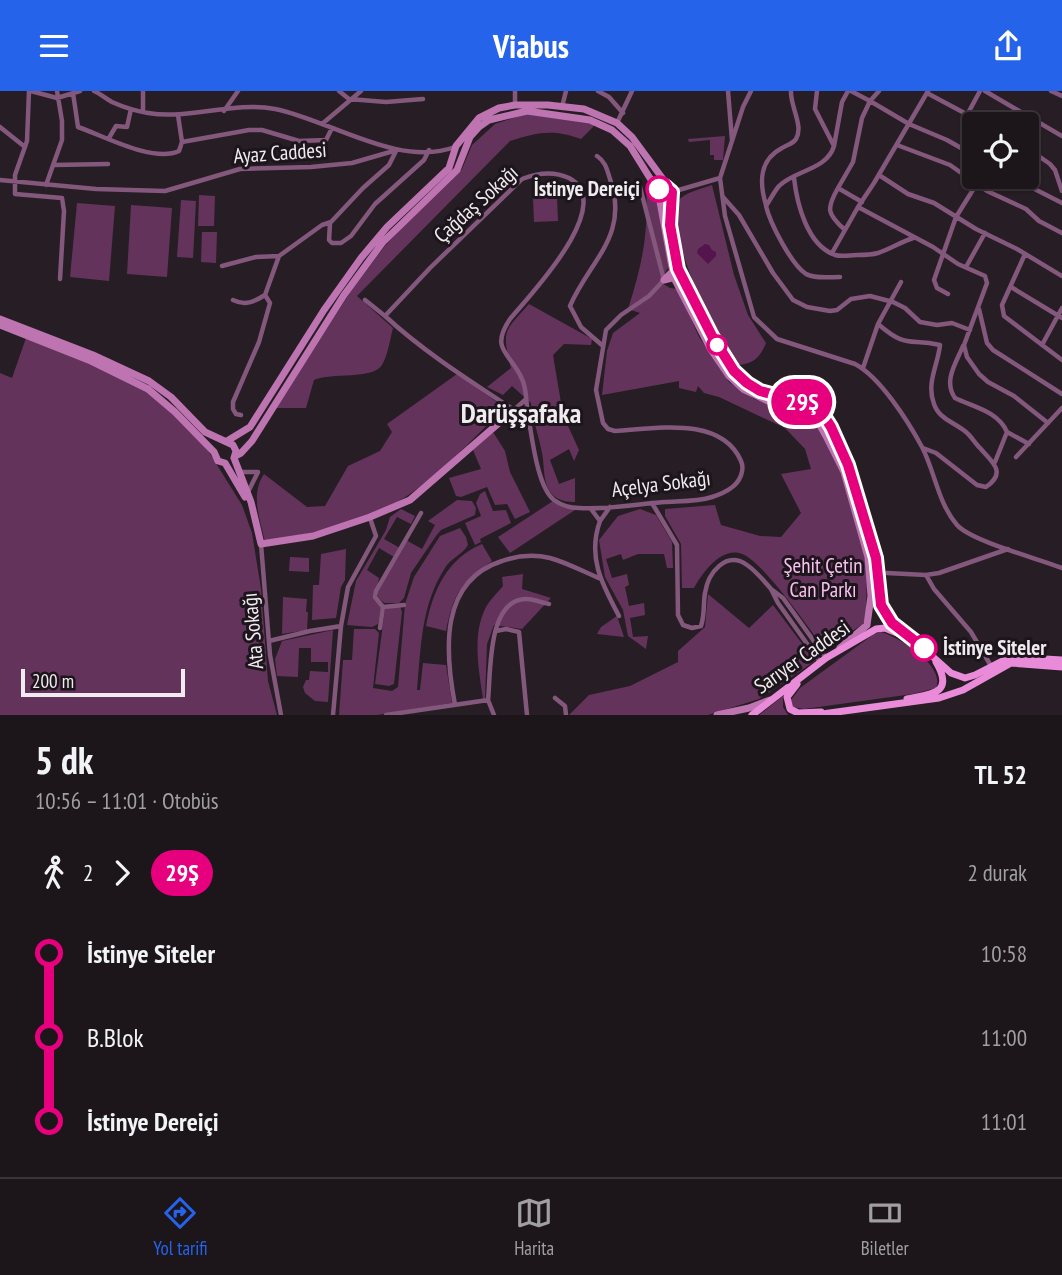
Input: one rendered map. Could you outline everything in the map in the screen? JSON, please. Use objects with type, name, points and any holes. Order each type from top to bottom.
[{"type":"main road","points":[[214,452],[216,446],[250,427],[324,310],[361,258],[387,227],[449,168],[454,153],[479,118],[499,108],[515,105],[584,109],[617,123],[644,151],[670,192],[670,225],[676,273],[734,371],[760,391],[808,404],[824,416],[831,427],[848,465],[876,558],[877,584],[884,613],[914,640]]},
{"type":"main road","points":[[225,463],[242,453],[252,441],[344,295],[383,242],[457,170],[470,137],[489,120],[527,111],[590,120],[620,137],[641,161],[665,202],[670,192]]},
{"type":"main road","points":[[670,192],[663,186],[658,193],[679,288],[710,348],[729,376],[743,389],[768,401],[795,407],[817,420],[841,465],[868,557],[871,596],[867,625],[834,652]]},
{"type":"main road","points":[[664,280],[676,273]]},
{"type":"main road","points":[[664,280],[679,288]]},
{"type":"main road","points":[[0,320],[160,388],[205,432],[235,448],[235,457],[261,544],[313,536],[410,500],[514,410]]},
{"type":"main road","points":[[0,325],[74,351],[148,389],[214,452],[216,459],[225,463],[251,507]]},
{"type":"main road","name":"Sarıyer Caddesi","points":[[752,715],[834,652],[876,629],[885,628],[914,640],[951,673],[965,678],[1010,657],[1062,660]]},
{"type":"main road","points":[[887,706],[935,694],[941,689],[943,675],[929,652]]},
{"type":"main road","points":[[815,715],[951,695],[1011,663],[1062,667]]},
{"type":"main road","points":[[803,675],[789,694],[787,701],[790,709],[798,713],[828,713]]},
{"type":"main road","points":[[717,715],[771,700]]},
{"type":"street","points":[[60,279],[64,202],[62,198],[15,194],[14,182],[25,147],[30,91],[57,98],[80,91]]},
{"type":"street","points":[[46,185],[62,140],[57,91]]},
{"type":"street","points":[[94,91],[109,101],[143,112],[178,115],[259,107],[276,109],[397,150],[432,150],[464,155]]},
{"type":"street","points":[[143,91],[143,112]]},
{"type":"street","points":[[224,111],[238,91]]},
{"type":"street","points":[[339,91],[349,99],[386,102],[423,99]]},
{"type":"street","points":[[322,124],[361,91]]},
{"type":"street","points":[[515,91],[515,105]]},
{"type":"street","points":[[562,107],[566,91]]},
{"type":"street","points":[[598,91],[609,97],[623,114]]},
{"type":"street","points":[[617,123],[632,91]]},
{"type":"street","points":[[729,91],[732,141]]},
{"type":"street","points":[[751,91],[743,107],[720,178],[725,216],[754,317],[777,339],[863,368],[883,387],[922,447],[940,495],[957,525],[972,536],[1062,568]]},
{"type":"street","points":[[790,91],[797,132],[792,142],[769,157],[762,170],[761,190],[770,222],[803,271],[818,277],[840,277]]},
{"type":"street","points":[[817,91],[815,110],[834,146]]},
{"type":"street","points":[[766,206],[779,186],[829,158],[834,146],[842,102],[850,91],[909,124],[962,149]]},
{"type":"street","points":[[845,230],[832,217],[830,203],[853,162],[864,111],[879,91]]},
{"type":"street","points":[[969,112],[983,91],[1062,136]]},
{"type":"street","points":[[1051,91],[1062,96]]},
{"type":"street","points":[[832,253],[928,92],[962,112]]},
{"type":"street","points":[[73,93],[78,127],[131,148],[165,156],[179,151],[182,142],[178,115]]},
{"type":"street","points":[[109,138],[116,126],[127,127],[131,109]]},
{"type":"street","points":[[0,127],[25,147]]},
{"type":"street","points":[[182,142],[249,130],[262,130],[299,141],[326,140],[332,128]]},
{"type":"street","points":[[897,145],[938,159],[962,174]]},
{"type":"street","points":[[222,266],[256,257],[279,256],[322,225],[331,222],[389,165],[397,150]]},
{"type":"street","name":"Ayaz Caddesi","points":[[0,180],[165,191],[228,171],[352,163],[397,150]]},
{"type":"street","points":[[432,150],[454,153]]},
{"type":"street","points":[[331,222],[329,240],[332,243],[341,243],[358,229],[375,204],[432,150]]},
{"type":"street","points":[[597,156],[604,161],[614,190],[613,228],[601,256],[570,306],[581,327],[603,346]]},
{"type":"street","points":[[1039,156],[1055,170],[1062,191]]},
{"type":"street","points":[[54,165],[108,164]]},
{"type":"street","name":"Çağdaş Sokağı","points":[[385,316],[430,268],[522,179],[543,173],[561,174],[573,180],[579,187],[582,205],[573,238],[562,256],[503,329],[500,344],[503,353],[522,377],[525,400]]},
{"type":"street","points":[[879,175],[908,194],[934,202],[1062,276]]},
{"type":"street","points":[[794,177],[798,204],[804,220],[816,241],[832,253],[839,256],[879,253],[914,238]]},
{"type":"street","points":[[670,192],[720,178]]},
{"type":"street","points":[[640,187],[664,280]]},
{"type":"street","points":[[838,188],[914,238],[985,276],[987,283],[979,309],[949,380],[952,394],[959,400],[993,415],[1003,423],[1007,432],[1029,444]]},
{"type":"street","points":[[947,294],[937,288],[934,280],[956,217],[973,189]]},
{"type":"street","points":[[986,189],[1005,201],[1026,209],[1046,226],[1062,233]]},
{"type":"street","points":[[1035,189],[1062,203]]},
{"type":"street","points":[[722,196],[739,215],[773,273],[793,300],[807,307],[830,311],[837,310],[851,299],[870,296],[905,308],[920,322],[937,325],[952,323],[970,330]]},
{"type":"street","points":[[966,267],[985,233]]},
{"type":"street","points":[[1025,254],[1002,305],[1002,313],[1062,360]]},
{"type":"street","points":[[233,300],[247,303],[265,295],[279,256]]},
{"type":"street","name":"Açelya Sokağı","points":[[525,400],[534,448],[545,486],[553,499],[565,506],[590,508],[711,498],[731,488],[740,480],[743,465],[730,444],[702,430],[685,428],[615,431],[608,429],[600,417],[596,390],[607,330],[621,315],[649,296],[664,280]]},
{"type":"street","points":[[863,368],[878,324],[901,282]]},
{"type":"street","points":[[1011,287],[1060,316]]},
{"type":"street","points":[[241,415],[236,414],[233,402],[259,342],[270,303],[265,295]]},
{"type":"street","points":[[365,300],[455,370],[514,410],[525,400]]},
{"type":"street","points":[[1042,345],[1062,308]]},
{"type":"street","points":[[979,309],[987,343],[993,350],[1062,394]]},
{"type":"street","points":[[878,324],[909,344],[940,345],[930,387],[934,407],[947,421],[968,434],[994,464],[996,476],[986,487],[977,485],[936,453],[922,447]]},
{"type":"street","points":[[964,345],[967,357],[979,374],[1048,422]]},
{"type":"street","points":[[1016,457],[1062,408]]},
{"type":"street","points":[[994,464],[1007,432]]},
{"type":"street","points":[[240,471],[258,472],[247,493]]},
{"type":"street","points":[[652,503],[677,545],[678,615],[683,625],[692,628],[701,626],[705,615],[705,591],[710,576],[722,563],[733,560],[746,563],[783,598],[823,660]]},
{"type":"street","points":[[611,506],[600,521],[594,537],[594,548],[601,579],[619,616]]},
{"type":"street","points":[[590,508],[600,521]]},
{"type":"street","points":[[380,628],[383,607],[376,597],[380,583],[421,513]]},
{"type":"street","points":[[333,715],[341,627],[351,579],[376,537],[370,517]]},
{"type":"street","name":"Ata Sokağı","points":[[261,544],[274,687],[281,715]]},
{"type":"street","points":[[877,568],[887,573],[926,575],[939,573],[1009,548]]},
{"type":"street","points":[[455,705],[450,674],[449,633],[455,604],[470,580],[493,564],[521,555],[551,558],[601,579]]},
{"type":"street","points":[[877,584],[887,573]]},
{"type":"street","points":[[926,575],[934,589],[971,632],[991,666]]},
{"type":"street","points":[[494,715],[488,700],[495,631],[503,611],[513,602],[527,599],[549,604]]},
{"type":"street","points":[[383,607],[404,605]]},
{"type":"street","points":[[269,641],[341,627]]},
{"type":"street","points":[[495,631],[506,629],[519,632],[527,715]]},
{"type":"street","points":[[555,698],[565,706],[566,715]]},
{"type":"street","points":[[386,715],[488,700]]},
{"type":"green space","points":[[528,113],[596,124],[581,139],[546,133],[510,141],[357,296],[393,328],[382,365],[370,373],[314,380],[306,408],[276,408],[351,291],[385,246],[419,209],[462,169],[472,145],[495,124]]},
{"type":"green space","points":[[725,136],[723,160],[714,160],[714,155],[710,155],[710,140],[689,142],[688,139]]},
{"type":"green space","points":[[712,185],[734,275],[748,315],[766,343],[756,359],[739,365],[710,318],[694,285],[674,216],[674,208],[681,198]]},
{"type":"green space","name":"Şehit Çetin Can Parkı","points":[[646,186],[653,187],[670,264],[660,282],[678,289],[699,337],[729,382],[754,399],[808,417],[823,433],[839,464],[867,563],[866,617],[864,623],[825,650],[771,580],[748,557],[739,553],[718,559],[706,570],[694,588],[682,588],[681,544],[665,516],[665,509],[715,505],[721,525],[760,536],[781,537],[801,513],[781,474],[811,469],[805,449],[785,428],[719,397],[704,393],[698,386],[696,392],[679,388],[679,381],[602,395],[607,351],[613,333],[640,313],[628,309],[643,249]]},
{"type":"green space","points":[[199,195],[215,196],[214,226],[198,226]]},
{"type":"green space","points":[[557,197],[558,221],[534,222],[533,198]]},
{"type":"green space","points":[[181,200],[196,201],[193,258],[177,257]]},
{"type":"green space","points":[[77,203],[115,206],[109,281],[70,277]]},
{"type":"green space","points":[[131,205],[172,208],[167,277],[127,274]]},
{"type":"green space","points":[[202,232],[217,232],[216,263],[201,262]]},
{"type":"green space","points":[[529,304],[592,339],[591,345],[564,344],[553,355],[563,415],[579,450],[574,461],[569,449],[550,460],[559,484],[575,478],[575,502],[556,498],[547,487],[531,403],[512,386],[503,395],[487,387],[511,368],[506,346],[507,333]]},
{"type":"green space","points":[[26,338],[72,354],[148,389],[207,449],[242,505],[252,533],[261,589],[268,681],[277,715],[0,715],[0,373],[12,378]]},
{"type":"green space","points":[[457,374],[501,405],[499,413],[443,467],[407,496],[375,513],[319,531],[265,542],[257,499],[264,474],[307,507],[325,506],[348,466],[380,451],[392,432],[387,424]]},
{"type":"green space","points":[[493,432],[505,451],[510,472],[530,512],[515,519],[507,504],[495,505],[487,487],[461,497],[456,496],[449,478],[481,469],[473,450]]},
{"type":"green space","points":[[485,491],[493,511],[506,510],[511,523],[480,539],[481,542],[475,545],[465,523],[481,516],[476,503],[480,494]]},
{"type":"green space","points":[[457,500],[472,501],[476,508],[475,515],[441,530],[411,573],[404,598],[399,603],[384,603],[378,597],[378,591],[406,540],[422,549],[435,525],[428,521]]},
{"type":"green space","points":[[553,501],[575,510],[510,553],[498,537]]},
{"type":"green space","points":[[401,509],[415,516],[411,524],[397,517],[384,539],[400,548],[394,557],[379,548],[367,570],[379,578],[375,597],[381,608],[378,624],[372,627],[347,625],[356,581],[386,530],[390,517]]},
{"type":"green space","points":[[640,509],[656,515],[672,542],[673,568],[667,568],[664,554],[638,554],[623,560],[621,554],[606,559],[612,578],[627,574],[629,585],[625,587],[629,606],[644,603],[645,615],[630,618],[633,637],[648,636],[646,649],[628,636],[623,610],[605,577],[599,540],[618,516]]},
{"type":"green space","points":[[460,528],[468,545],[447,565],[431,597],[421,642],[417,690],[420,690],[423,663],[446,665],[452,703],[377,715],[339,715],[343,660],[352,660],[354,629],[375,629],[379,633],[373,688],[392,691],[398,687],[405,604],[414,577],[440,536]]},
{"type":"green space","points":[[482,544],[492,561],[472,576],[460,590],[446,631],[426,626],[433,600],[444,577],[459,558]]},
{"type":"green space","points":[[346,549],[345,580],[341,587],[336,618],[312,620],[313,585],[319,585],[321,554]]},
{"type":"green space","points":[[290,557],[309,558],[309,572],[289,571]]},
{"type":"green space","points":[[523,574],[522,589],[551,598],[522,629],[494,625],[487,644],[483,699],[478,654],[481,619],[487,606],[503,586],[502,577]]},
{"type":"green space","points":[[708,594],[749,628],[773,605],[815,661],[759,699],[708,715],[569,715],[589,695],[630,686],[678,662],[678,651],[705,627]]},
{"type":"green space","points":[[283,597],[307,599],[307,630],[282,634]]},
{"type":"green space","points":[[400,606],[402,612],[394,684],[375,684],[385,609]]},
{"type":"green space","points":[[617,616],[624,637],[597,634],[601,627]]},
{"type":"green space","points":[[333,630],[328,702],[315,701],[305,693],[303,687],[306,680],[309,680],[310,671],[328,672],[328,662],[311,662],[311,648],[299,648],[298,677],[277,676],[275,659],[282,641]]},
{"type":"green space","points":[[881,632],[909,646],[928,662],[937,679],[936,688],[913,694],[804,709],[793,707],[791,700],[800,688],[874,634]]},
{"type":"green space","points":[[783,696],[783,707],[788,715],[759,715]]},
{"type":"shaded area","points":[[705,244],[716,252],[716,256],[708,264],[697,253]]},
{"type":"bus line","name":"29Ş","points":[[659,189],[665,186],[670,188],[673,194],[670,211],[671,238],[680,275],[734,371],[760,391],[808,404],[824,416],[831,427],[848,465],[876,558],[877,584],[884,613],[892,623],[924,648]]},
{"type":"place","name":"İstinye Dereiçi","points":[[659,189]]},
{"type":"place","name":"İstinye Siteler","points":[[924,648]]},
{"type":"district","name":"Darüşşafaka","points":[[521,413]]}]
